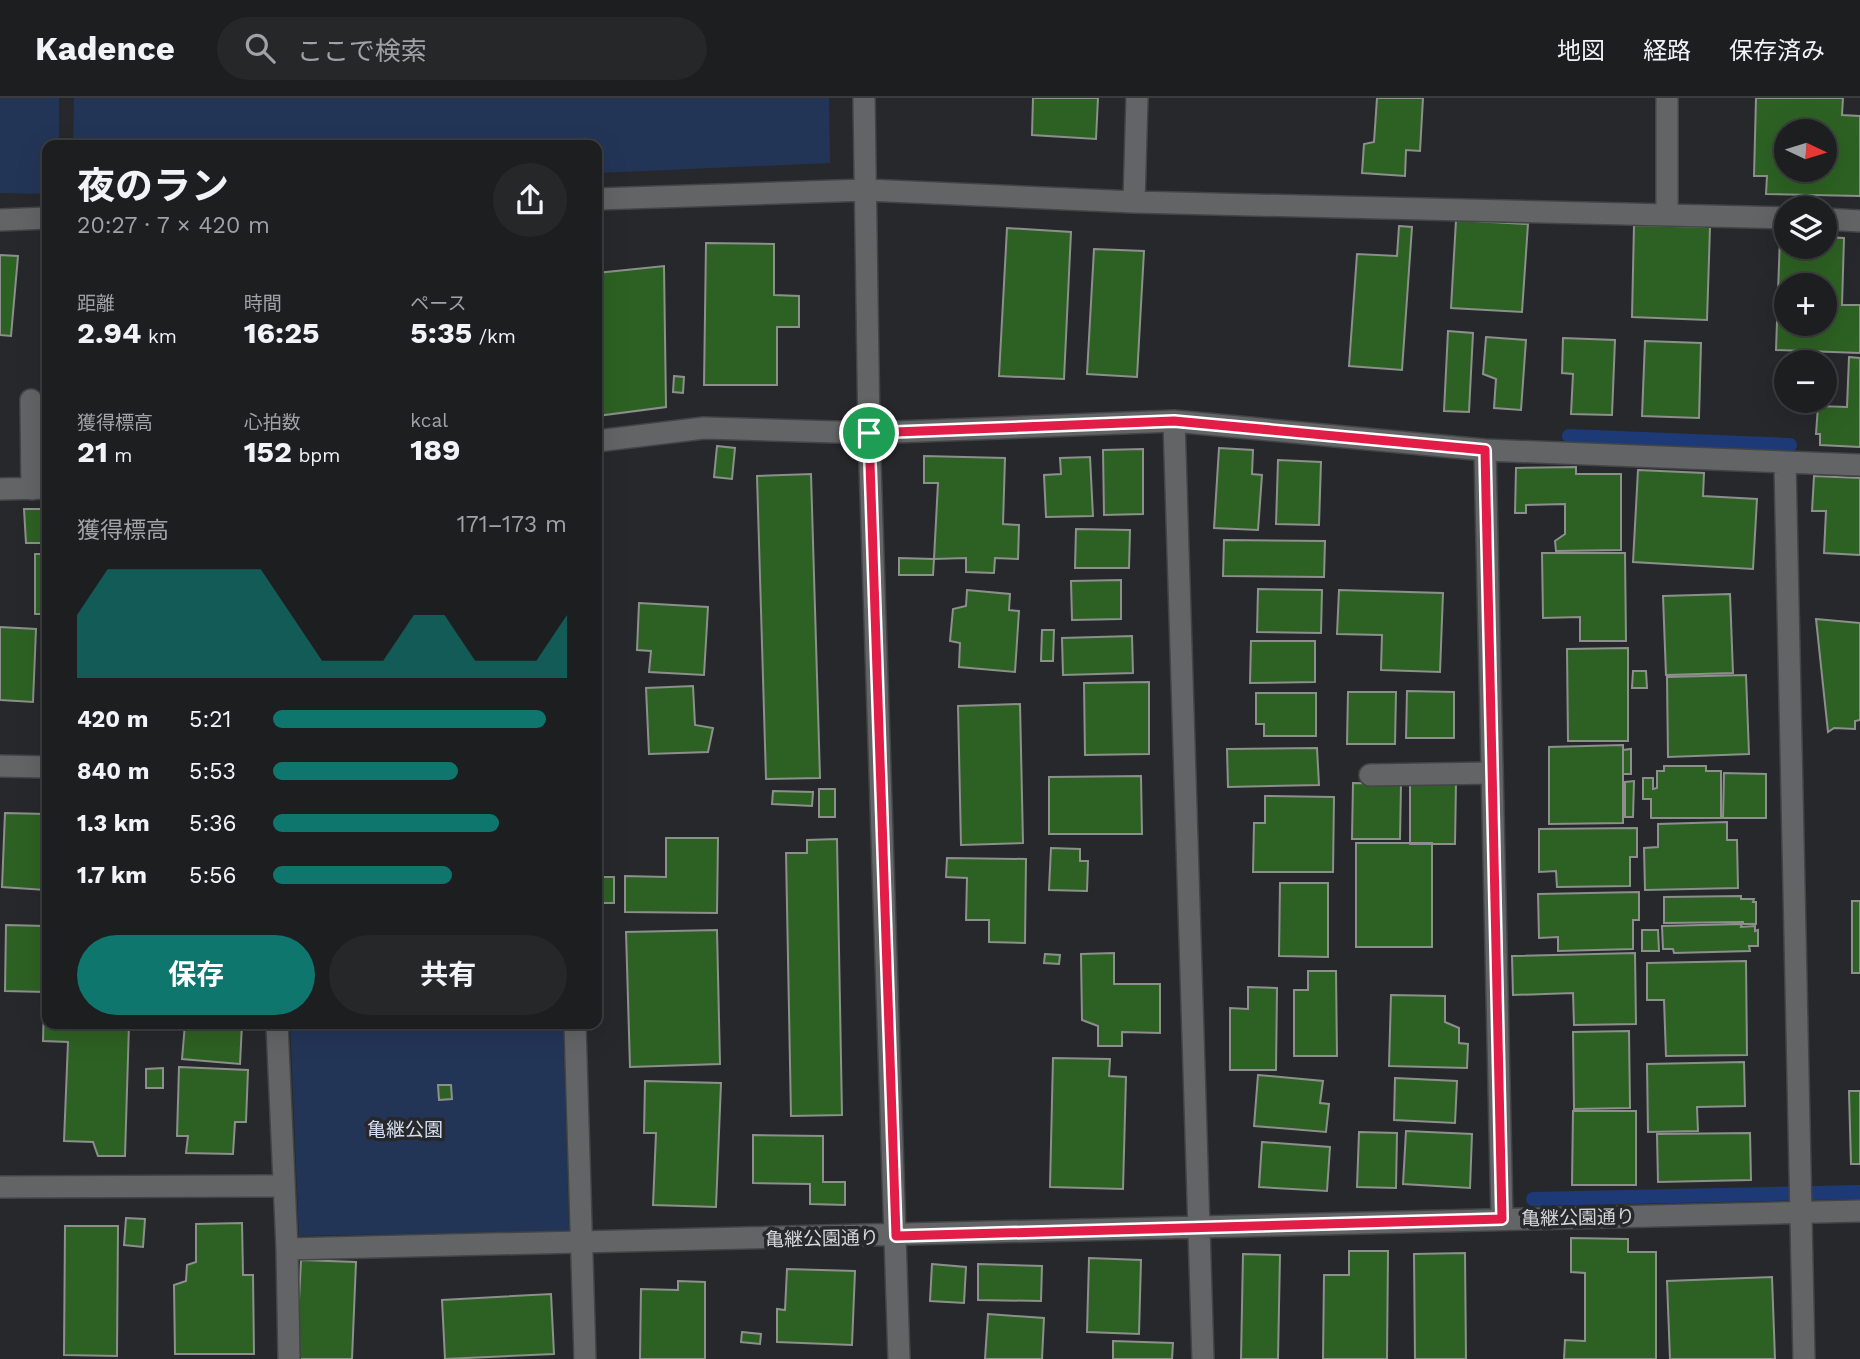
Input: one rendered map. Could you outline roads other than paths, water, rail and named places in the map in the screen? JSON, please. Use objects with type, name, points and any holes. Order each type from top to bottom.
[{"type":"street","points":[[864,98],[869,433],[899,1359]]},
{"type":"street","points":[[1134,202],[1137,98]]},
{"type":"street","points":[[1667,98],[1667,213]]},
{"type":"street","points":[[602,199],[866,190],[1134,202],[1774,217]]},
{"type":"street","points":[[0,220],[42,218]]},
{"type":"street","points":[[1837,220],[1860,221]]},
{"type":"street","points":[[0,489],[40,488],[31,400]]},
{"type":"street","points":[[1174,421],[1203,1359]]},
{"type":"street","points":[[602,440],[704,428],[869,433],[1174,421],[1485,450],[1860,465]]},
{"type":"street","points":[[1485,450],[1502,1219]]},
{"type":"street","points":[[1785,463],[1804,1359]]},
{"type":"street","points":[[0,766],[42,767]]},
{"type":"street","points":[[1370,775],[1492,773]]},
{"type":"street","points":[[277,1029],[285,1186],[289,1359]]},
{"type":"street","points":[[575,1029],[585,1359]]},
{"type":"street","points":[[0,1186],[285,1186]]},
{"type":"street","name":"亀継公園通り","points":[[287,1249],[1860,1211]]},
{"type":"waterway","points":[[1569,436],[1790,445]]},
{"type":"waterway","points":[[1533,1199],[1860,1192]]},
{"type":"park label","name":"亀継公園","points":[[405,1129]]}]
